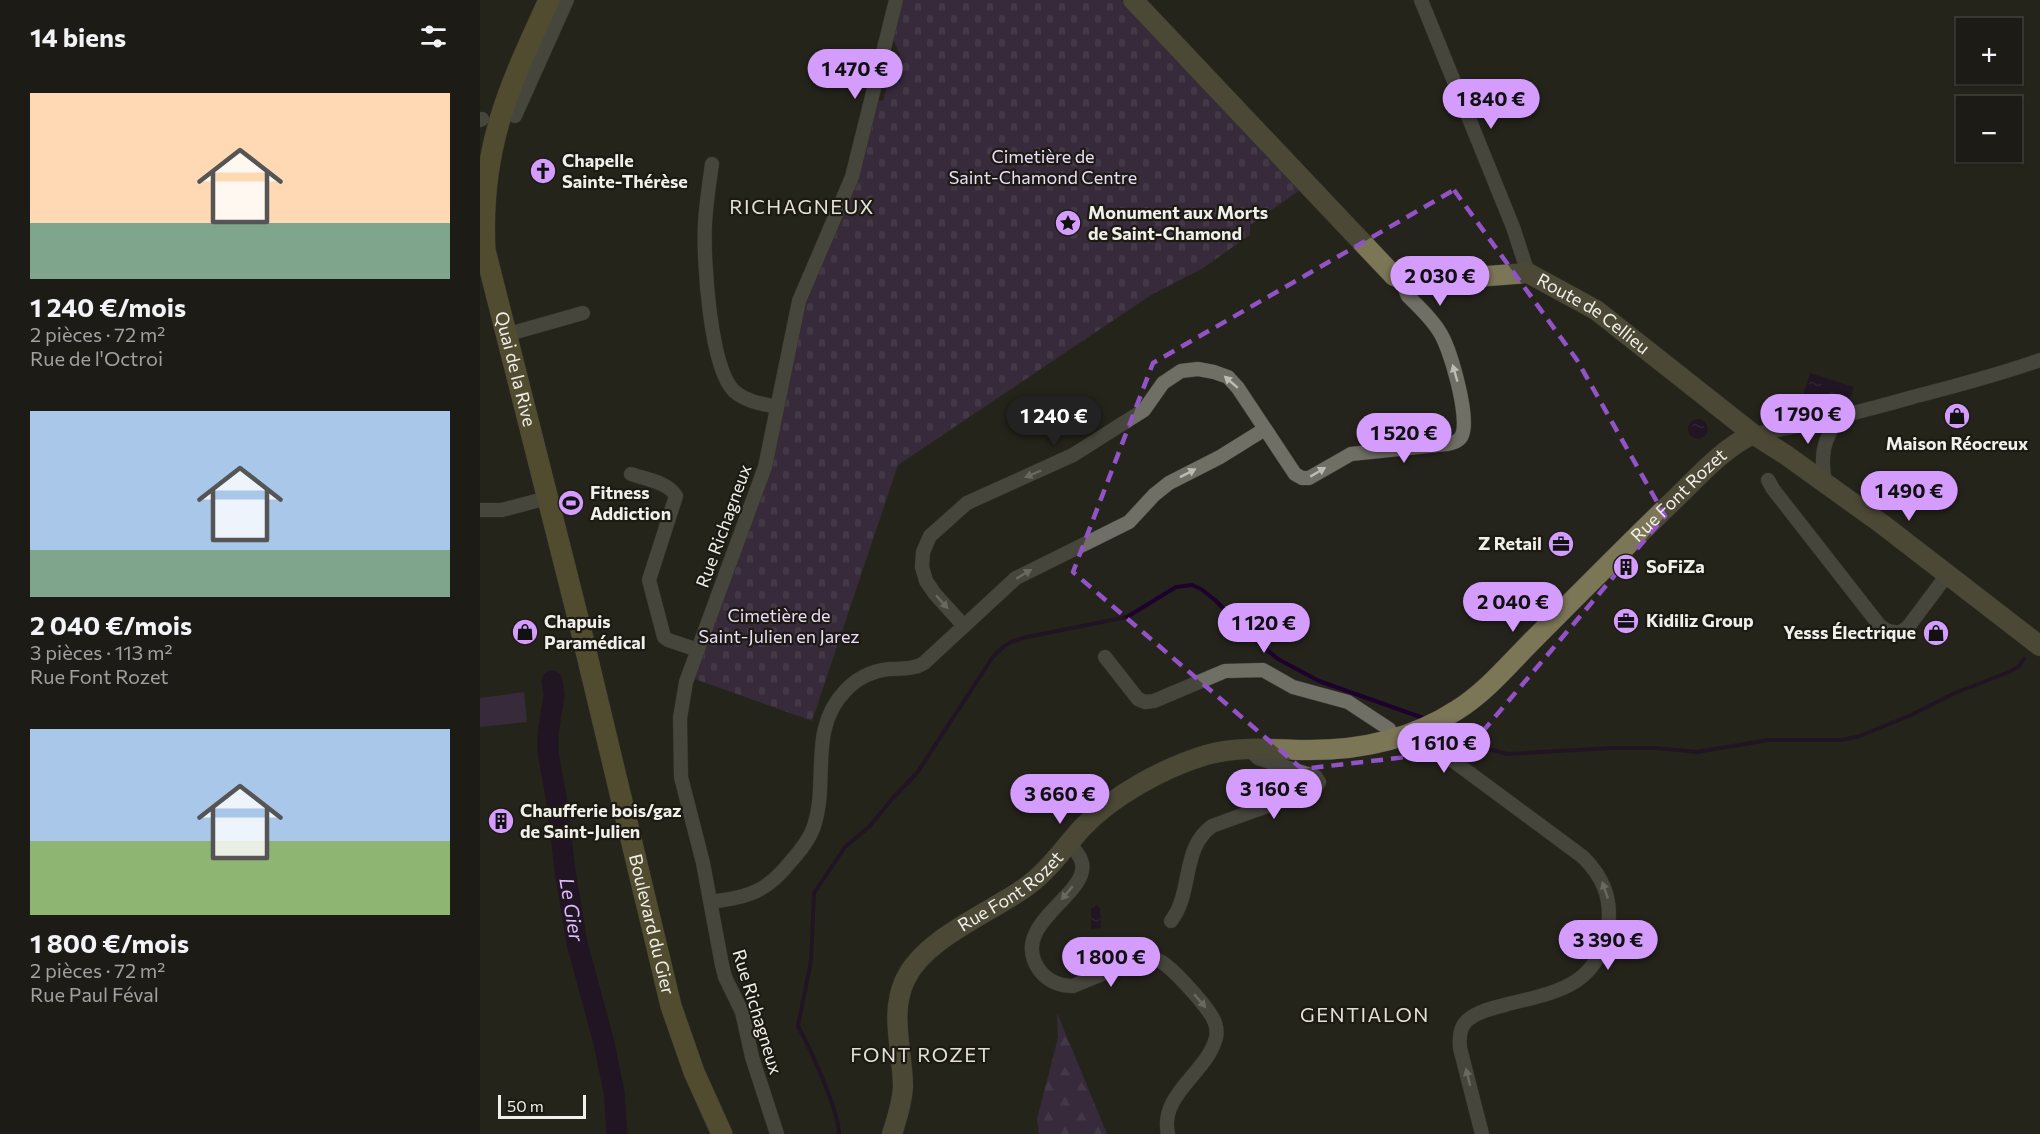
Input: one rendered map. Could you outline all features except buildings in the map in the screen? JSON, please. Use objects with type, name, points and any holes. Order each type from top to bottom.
[{"type":"main road","points":[[480,121],[536,0]]},
{"type":"main road","name":"Quai de la Rive","points":[[541,500],[489,269],[482,207],[486,161],[504,97],[549,0]]},
{"type":"main road","points":[[1133,0],[1394,276],[1405,280]]},
{"type":"main road","name":"Route de Cellieu","points":[[1405,280],[1422,281],[1528,273],[1596,310],[1753,434],[1882,524],[2040,646]]},
{"type":"main road","name":"Quai de la Rive","points":[[480,291],[541,500]]},
{"type":"main road","name":"Rue Font Rozet","points":[[892,1134],[900,1110],[903,1091],[898,1032],[899,998],[911,969],[926,951],[1031,883],[1091,820],[1131,789],[1204,756],[1227,750],[1253,748],[1332,750],[1362,747],[1395,739],[1428,726],[1458,710],[1487,686],[1724,452],[1753,434]]},
{"type":"main road","name":"Boulevard du Gier","points":[[541,500],[648,960],[670,1038],[699,1113],[710,1134]]},
{"type":"main road","name":"Boulevard du Gier","points":[[541,500],[671,1006],[694,1072],[722,1134]]},
{"type":"street","points":[[515,116],[567,0]]},
{"type":"street","name":"Rue Richagneux","points":[[777,1134],[752,1057],[742,1012],[725,976],[699,846],[681,777],[680,718],[687,682],[765,467],[799,302],[855,168],[896,0]]},
{"type":"street","points":[[1421,0],[1514,227],[1528,273]]},
{"type":"street","points":[[712,164],[704,225],[705,262],[718,359],[725,380],[734,391],[746,399],[777,407]]},
{"type":"street","points":[[964,626],[926,581],[922,567],[923,552],[930,536],[967,503],[1073,455],[1144,410],[1163,382],[1180,371],[1203,370],[1228,377],[1238,388],[1295,474],[1302,478],[1309,478],[1352,454],[1458,441],[1463,434],[1464,426],[1457,381],[1445,343],[1432,322],[1408,296],[1405,280]]},
{"type":"street","points":[[505,335],[583,313]]},
{"type":"street","points":[[1753,434],[1789,429],[1996,374],[2040,360]]},
{"type":"street","points":[[1825,483],[1822,464],[1823,447],[1839,416]]},
{"type":"street","points":[[711,902],[747,897],[765,888],[783,871],[804,845],[818,813],[824,726],[830,711],[847,689],[859,679],[873,673],[888,669],[917,667],[1016,578],[1130,522],[1154,495],[1169,483],[1220,457],[1265,429]]},
{"type":"street","points":[[631,474],[667,486],[676,496],[649,584],[664,637],[698,650]]},
{"type":"street","points":[[1768,480],[1873,617],[1888,631],[1899,633],[1908,627],[1947,576]]},
{"type":"street","points":[[480,510],[502,510],[541,500]]},
{"type":"street","points":[[1105,657],[1138,699],[1145,702],[1164,697],[1220,672],[1263,670],[1293,687],[1348,702],[1389,729],[1395,739]]},
{"type":"street","points":[[1428,726],[1429,743],[1583,857],[1594,868],[1606,890],[1609,916],[1606,935],[1589,969],[1573,985],[1555,993],[1487,1009],[1469,1018],[1463,1025],[1460,1048],[1482,1134]]},
{"type":"street","points":[[1171,921],[1178,908],[1195,847],[1204,832],[1212,826],[1306,792],[1315,788],[1319,782],[1316,777],[1258,758],[1253,748]]},
{"type":"street","points":[[1069,844],[1078,853],[1083,865],[1080,878],[1038,929],[1032,942],[1032,956],[1043,975],[1062,986],[1073,986],[1138,959],[1149,958],[1160,961],[1174,972],[1209,1012],[1215,1023],[1215,1041],[1212,1048],[1174,1099],[1169,1113],[1168,1134]]},
{"type":"highlighted area","points":[[1454,190],[1577,360],[1665,516],[1467,750],[1302,769],[1073,572],[1153,363]]},
{"type":"green space","name":"Cimetière de Saint-Chamond Centre","points":[[901,0],[1121,0],[1300,190],[1250,225],[1250,235],[1203,268],[1151,295],[898,465],[812,721],[695,679],[771,461],[794,331],[858,177],[876,99],[883,101],[887,86],[901,81],[899,76],[902,75],[898,64],[900,54],[892,37]]},
{"type":"green space","points":[[524,692],[527,722],[480,727],[480,698]]},
{"type":"green space","points":[[1057,1013],[1107,1134],[1039,1134],[1037,1119],[1058,1038]]},
{"type":"water","points":[[1810,373],[1854,387],[1850,399],[1825,403],[1803,396]]},
{"type":"water","points":[[1698,419],[1705,422],[1708,429],[1705,436],[1698,439],[1691,436],[1688,429],[1691,422]]},
{"type":"water","points":[[1096,905],[1100,908],[1101,928],[1091,929],[1091,908]]},
{"type":"waterway","points":[[839,1134],[829,1096],[798,1026],[811,961],[814,893],[845,847],[870,826],[917,773],[992,658],[1003,647],[1027,637],[1127,617],[1176,587],[1192,585],[1215,600],[1249,635],[1278,659],[1319,681],[1426,719]]},
{"type":"waterway","points":[[1439,729],[1460,744],[1507,754],[1613,748],[1655,748],[1697,752],[1768,740],[1842,740],[1860,736],[1911,715],[1955,693],[2009,672],[2018,667],[2024,659]]},
{"type":"waterway","name":"Le Gier","points":[[552,681],[554,695],[548,733],[548,752],[558,808],[565,871],[577,943],[604,1043],[614,1092],[617,1134]]},
{"type":"place","name":"Chapelle Sainte-Thérèse","points":[[543,171]]},
{"type":"place","name":"Monument aux Morts de Saint-Chamond","points":[[1068,223]]},
{"type":"place","name":"Maison Réocreux","points":[[1957,416]]},
{"type":"place","name":"Fitness Addiction","points":[[571,503]]},
{"type":"place","name":"Z Retail","points":[[1561,544]]},
{"type":"place","name":"SoFiZa","points":[[1626,567]]},
{"type":"place","name":"Kidiliz Group","points":[[1626,621]]},
{"type":"place","name":"Chapuis Paramédical","points":[[525,632]]},
{"type":"place","name":"Yesss Électrique","points":[[1936,633]]},
{"type":"place","name":"Chaufferie bois/gaz de Saint-Julien","points":[[501,821]]},
{"type":"district","name":"RICHAGNEUX","points":[[802,207]]},
{"type":"district","name":"GENTIALON","points":[[1365,1015]]},
{"type":"district","name":"FONT ROZET","points":[[921,1055]]},
{"type":"park label","name":"Cimetière de Saint-Julien en Jarez","points":[[779,626]]}]
